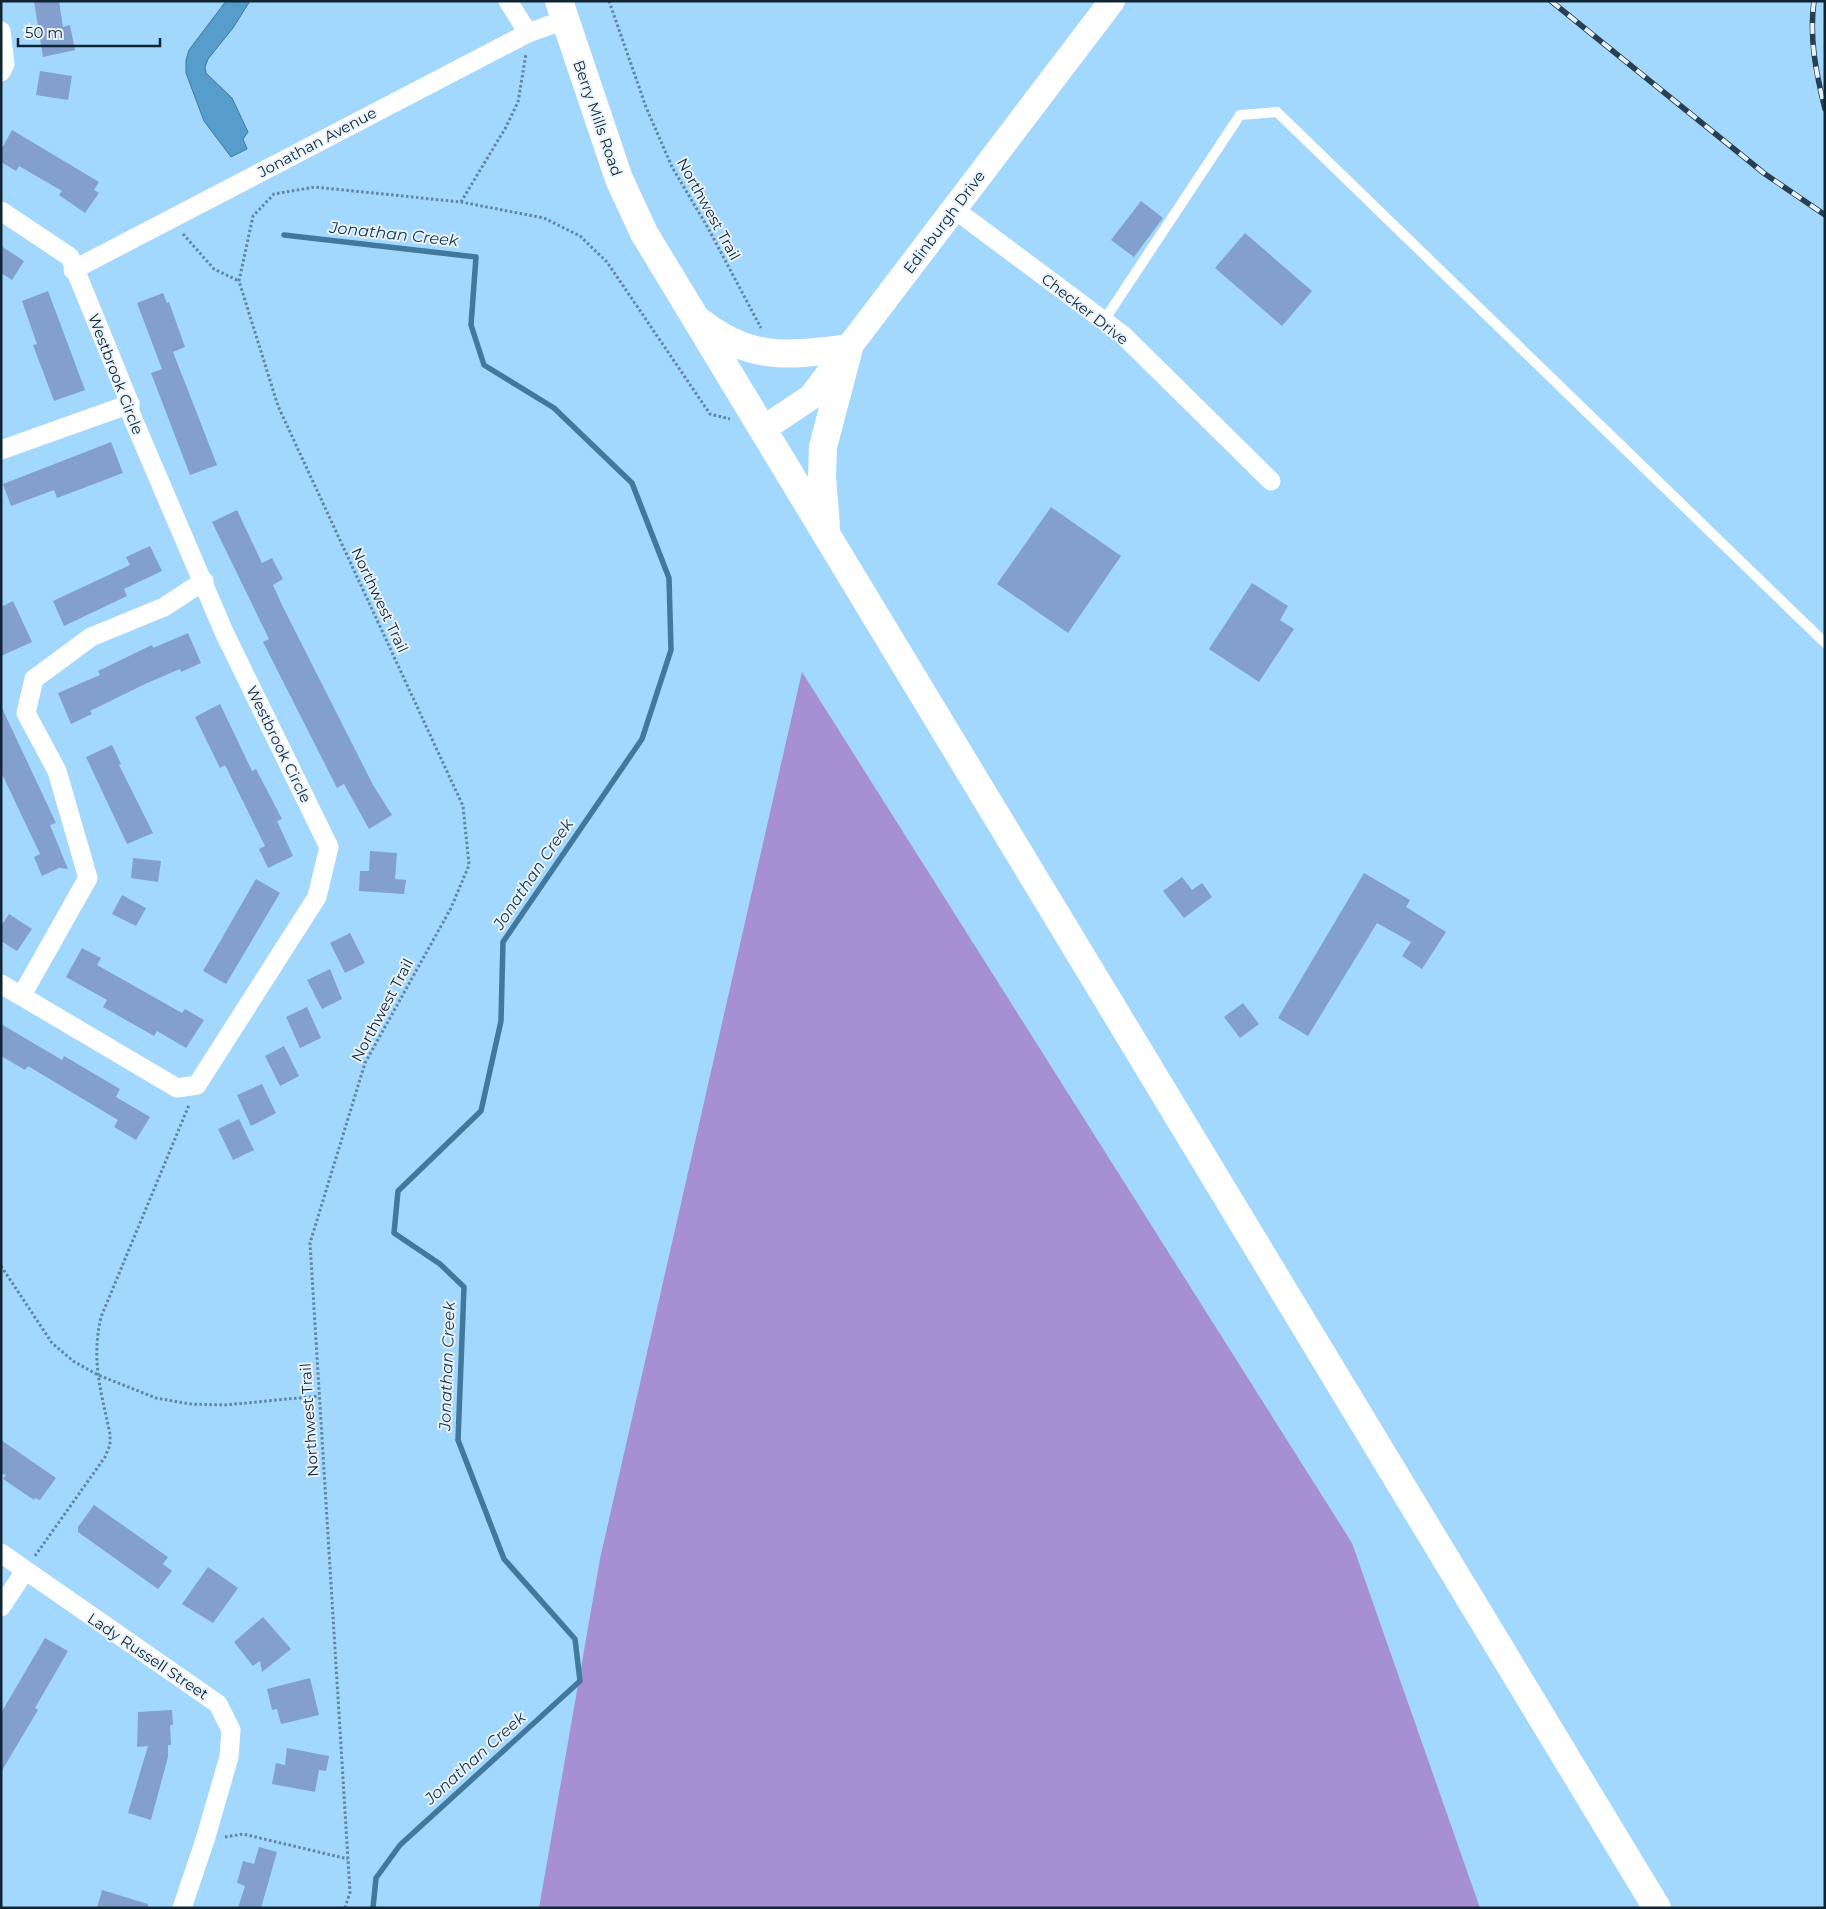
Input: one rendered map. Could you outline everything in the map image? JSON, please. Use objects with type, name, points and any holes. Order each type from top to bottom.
[{"type":"main road","name":"Berry Mills Road","points":[[561,11],[618,179],[644,233],[1657,1908]]},
{"type":"main road","points":[[695,318],[718,336],[761,353],[789,356],[849,348],[824,447],[822,477],[826,533]]},
{"type":"street","points":[[508,1],[528,33]]},
{"type":"street","name":"Edinburgh Drive","points":[[763,429],[811,397],[1112,1]]},
{"type":"street","name":"Jonathan Avenue","points":[[74,270],[528,33],[561,11]]},
{"type":"street","points":[[1,31],[5,64],[1,72]]},
{"type":"street","name":"Checker Drive","points":[[954,209],[1122,335],[1271,482]]},
{"type":"street","name":"Westbrook Circle","points":[[1,211],[70,257],[130,404],[130,412],[204,581],[224,632],[329,847],[317,897],[197,1085]]},
{"type":"street","points":[[1,450],[130,404]]},
{"type":"street","points":[[22,995],[88,878],[57,770],[26,713],[34,679],[91,637],[164,606],[204,581]]},
{"type":"street","points":[[1,984],[177,1088],[197,1085]]},
{"type":"street","name":"Lady Russell Street","points":[[1,1553],[218,1704],[230,1730],[229,1757],[205,1840],[182,1908]]},
{"type":"street","points":[[1,1607],[25,1571]]},
{"type":"lane","points":[[1103,322],[1240,116],[1277,112],[1825,643]]},
{"type":"path","name":"Northwest Trail","points":[[609,1],[646,107],[672,167],[708,228],[765,336],[761,353]]},
{"type":"path","points":[[461,202],[506,127],[518,102],[528,33]]},
{"type":"path","points":[[169,220],[214,270],[238,281],[253,216],[274,194],[315,187],[461,202],[544,218],[580,236],[607,262],[710,414]]},
{"type":"path","name":"Northwest Trail","points":[[238,281],[278,406],[464,806],[469,866],[450,908],[365,1063],[310,1243],[350,1892],[346,1908]]},
{"type":"path","points":[[25,1571],[105,1457],[110,1446],[110,1434],[98,1376],[96,1347],[101,1317],[197,1085]]},
{"type":"path","points":[[1,1266],[52,1343],[73,1361],[98,1376],[156,1398],[190,1404],[225,1406],[319,1396]]},
{"type":"path","points":[[205,1840],[243,1834],[348,1859]]},
{"type":"shaded area","points":[[802,672],[1352,1543],[1480,1908],[539,1908],[600,1559]]},
{"type":"water","points":[[226,1],[250,1],[233,28],[208,59],[205,67],[206,73],[232,98],[248,132],[243,139],[247,149],[231,157],[204,121],[186,73],[186,60],[189,50]]},
{"type":"building","points":[[34,1],[59,1],[63,27],[70,25],[75,50],[43,57]]},
{"type":"building","points":[[40,71],[72,76],[68,100],[36,95]]},
{"type":"building","points":[[12,130],[99,182],[94,190],[99,193],[85,213],[59,195],[62,191],[19,166],[16,171],[1,162],[1,150]]},
{"type":"building","points":[[1141,201],[1163,218],[1134,257],[1111,240]]},
{"type":"building","points":[[1245,233],[1312,291],[1282,326],[1215,268]]},
{"type":"building","points":[[1,246],[24,261],[12,280],[1,273]]},
{"type":"building","points":[[48,291],[85,390],[54,401],[33,345],[37,344],[22,301]]},
{"type":"building","points":[[163,293],[167,303],[169,302],[185,347],[173,352],[217,465],[190,475],[151,373],[162,369],[137,303]]},
{"type":"building","points":[[111,442],[123,473],[57,498],[54,490],[11,506],[3,484]]},
{"type":"building","points":[[1051,507],[1121,556],[1068,633],[997,584]]},
{"type":"building","points":[[237,510],[262,563],[272,558],[283,579],[273,585],[282,605],[373,785],[392,815],[369,829],[344,784],[337,788],[263,642],[269,639],[212,522]]},
{"type":"building","points":[[150,546],[162,571],[124,589],[127,596],[64,626],[53,601],[130,565],[126,557]]},
{"type":"building","points":[[1252,583],[1288,606],[1280,620],[1294,629],[1259,682],[1209,649]]},
{"type":"building","points":[[13,601],[32,642],[1,656],[1,607]]},
{"type":"building","points":[[188,633],[201,663],[181,672],[180,669],[145,684],[90,711],[92,714],[71,724],[58,693],[100,675],[98,671],[152,645],[153,648]]},
{"type":"building","points":[[220,704],[252,771],[256,769],[282,819],[277,821],[293,856],[268,868],[259,849],[265,846],[225,765],[220,768],[195,717]]},
{"type":"building","points":[[1,706],[56,823],[50,825],[68,869],[59,868],[42,876],[34,857],[40,854],[1,772]]},
{"type":"building","points":[[112,745],[121,764],[119,765],[153,833],[127,844],[86,757]]},
{"type":"building","points":[[370,851],[397,853],[395,879],[406,880],[404,894],[359,891],[360,871],[369,871]]},
{"type":"building","points":[[133,858],[161,861],[158,882],[131,878]]},
{"type":"building","points":[[1364,873],[1410,900],[1406,907],[1446,932],[1422,969],[1402,956],[1411,942],[1377,923],[1308,1036],[1278,1018]]},
{"type":"building","points":[[1182,877],[1192,890],[1202,883],[1212,897],[1184,918],[1163,891]]},
{"type":"building","points":[[256,879],[280,893],[226,984],[203,971]]},
{"type":"building","points":[[122,895],[146,908],[136,926],[112,914]]},
{"type":"building","points":[[9,914],[32,929],[17,951],[1,941],[1,926]]},
{"type":"building","points":[[350,933],[365,963],[345,973],[330,943]]},
{"type":"building","points":[[82,948],[101,958],[97,965],[182,1013],[185,1009],[204,1020],[186,1048],[157,1031],[154,1036],[103,1007],[107,1000],[66,977]]},
{"type":"building","points":[[330,969],[342,999],[322,1009],[307,980]]},
{"type":"building","points":[[1243,1003],[1259,1024],[1240,1038],[1224,1017]]},
{"type":"building","points":[[307,1007],[321,1038],[300,1048],[286,1017]]},
{"type":"building","points":[[1,1024],[62,1060],[64,1056],[120,1089],[116,1097],[150,1117],[136,1140],[114,1127],[118,1120],[28,1066],[25,1070],[1,1056]]},
{"type":"building","points":[[284,1046],[299,1076],[280,1086],[265,1056]]},
{"type":"building","points":[[262,1084],[276,1113],[251,1126],[237,1095]]},
{"type":"building","points":[[239,1119],[254,1150],[233,1160],[218,1129]]},
{"type":"building","points":[[1,1440],[56,1478],[40,1500],[35,1498],[34,1500],[3,1479],[6,1475],[1,1473]]},
{"type":"building","points":[[94,1505],[168,1557],[163,1564],[172,1571],[158,1589],[78,1532],[78,1527]]},
{"type":"building","points":[[208,1567],[238,1588],[213,1623],[182,1604]]},
{"type":"building","points":[[263,1617],[291,1649],[262,1672],[260,1661],[253,1666],[234,1642]]},
{"type":"building","points":[[45,1638],[68,1651],[35,1708],[38,1710],[1,1772],[1,1713]]},
{"type":"building","points":[[310,1678],[319,1715],[281,1724],[277,1709],[272,1710],[267,1689]]},
{"type":"building","points":[[172,1710],[173,1725],[170,1725],[171,1745],[168,1745],[168,1757],[151,1820],[128,1813],[148,1746],[137,1747],[138,1712]]},
{"type":"building","points":[[287,1748],[329,1756],[326,1771],[319,1770],[315,1792],[272,1784],[276,1763],[285,1765]]},
{"type":"building","points":[[259,1847],[277,1852],[261,1908],[238,1908],[245,1886],[237,1883],[243,1861],[254,1864]]},
{"type":"building","points":[[102,1890],[148,1904],[148,1908],[97,1908]]},
{"type":"waterway","name":"Jonathan Creek","points":[[284,235],[476,257],[471,325],[484,365],[554,408],[632,483],[669,578],[671,650],[642,739],[503,942],[501,1021],[481,1111],[398,1191],[394,1233],[440,1264],[464,1287],[458,1440],[504,1559],[575,1639],[580,1681],[400,1845],[376,1878],[373,1908]]},
{"type":"railway","points":[[1551,1],[1765,174],[1825,215]]},
{"type":"railway","points":[[1814,1],[1812,28],[1814,55],[1825,109]]}]
